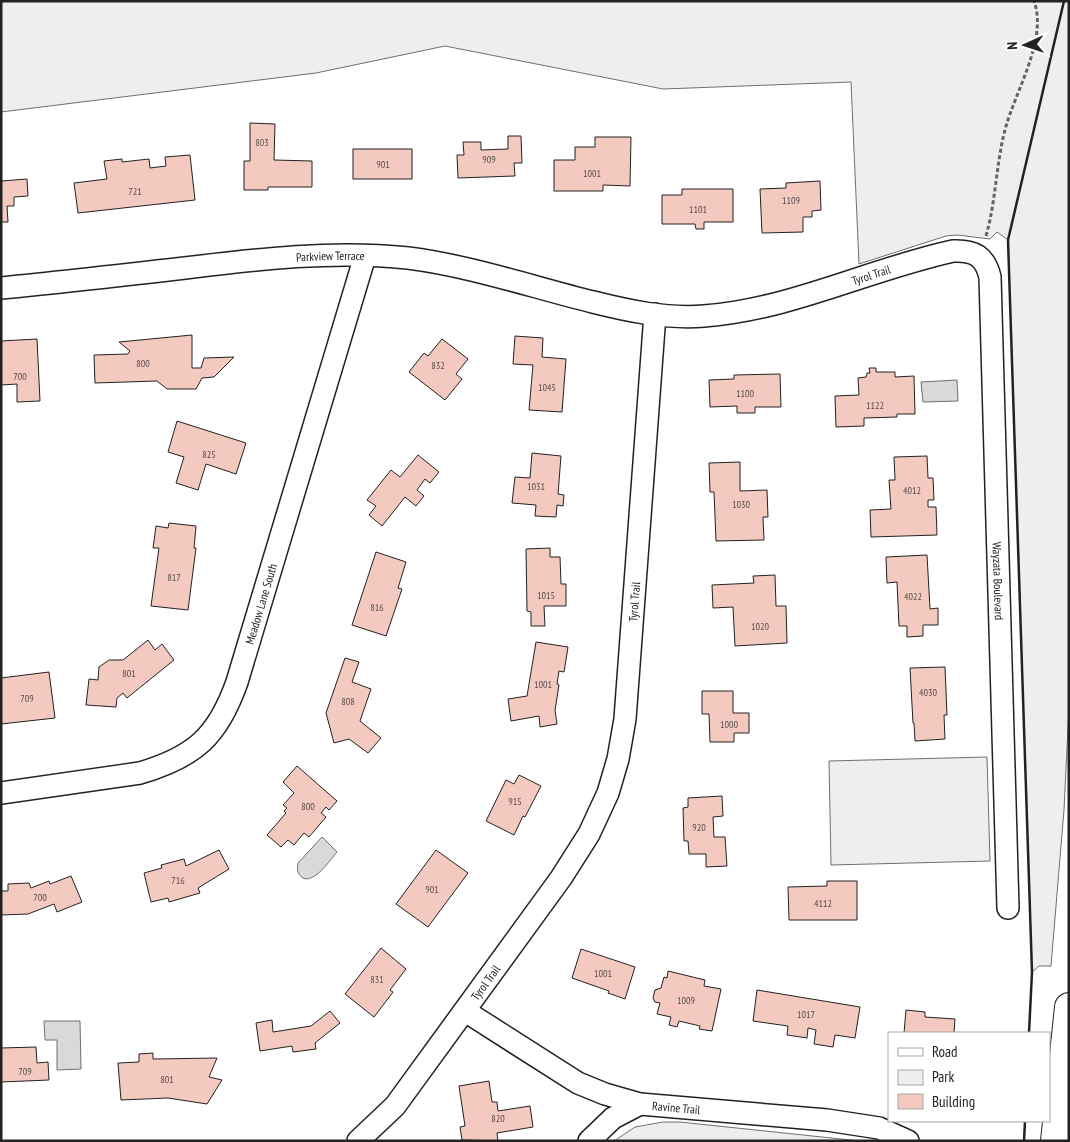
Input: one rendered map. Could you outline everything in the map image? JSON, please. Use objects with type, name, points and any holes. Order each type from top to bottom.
[{"type":"highway","points":[[1055,1141],[1069,1007]]},
{"type":"street","name":"Tyrol Trail","points":[[358,1141],[395,1106],[561,878],[589,834],[608,793],[618,758],[626,710],[654,314],[676,317],[702,317],[739,312],[806,297],[937,255],[965,251],[980,257]]},
{"type":"street","name":"Parkview Terrace","points":[[1,288],[260,259],[318,255],[365,256],[446,263],[589,301],[626,310],[654,314]]},
{"type":"street","name":"Meadow Lane South","points":[[1,793],[147,771],[178,760],[201,743],[216,727],[229,704],[237,682],[365,256]]},
{"type":"street","name":"Wayzata Boulevard","points":[[980,257],[987,265],[990,277],[1008,908]]},
{"type":"street","name":"Ravine Trail","points":[[465,1011],[578,1083],[605,1094],[640,1104],[827,1120],[879,1128],[908,1141]]},
{"type":"street","points":[[589,1141],[613,1118],[640,1104]]},
{"type":"path","points":[[980,257],[988,230],[1005,130],[1035,46],[1038,26],[1034,1]]},
{"type":"green space","points":[[1,1],[1069,1],[1069,707],[1064,810],[1051,966],[1039,966],[1032,972],[1008,240],[997,232],[990,239],[957,235],[946,236],[859,264],[851,82],[663,89],[445,46],[316,73],[1,112]]},
{"type":"green space","points":[[987,757],[990,861],[831,865],[829,761]]},
{"type":"green space","points":[[663,1122],[680,1122],[860,1141],[614,1141],[635,1127]]},
{"type":"shaded area","points":[[957,380],[958,401],[923,402],[921,382]]},
{"type":"shaded area","points":[[322,837],[337,852],[317,874],[307,879],[303,878],[298,871],[298,863]]},
{"type":"shaded area","points":[[44,1021],[80,1021],[81,1069],[57,1070],[57,1040],[45,1040]]},
{"type":"building","points":[[250,123],[275,124],[274,160],[312,161],[312,187],[268,187],[268,190],[244,190],[244,161],[250,161]]},
{"type":"building","points":[[508,136],[521,136],[522,163],[514,163],[515,176],[458,178],[457,155],[464,155],[463,142],[481,142],[481,150],[508,149]]},
{"type":"building","points":[[595,137],[631,137],[630,186],[603,185],[603,191],[554,191],[554,160],[575,160],[575,147],[595,147]]},
{"type":"building","points":[[353,149],[412,149],[412,179],[353,179]]},
{"type":"building","points":[[190,155],[195,200],[78,213],[74,183],[107,179],[104,161],[122,159],[122,162],[149,159],[150,168],[166,166],[165,157]]},
{"type":"building","points":[[27,179],[28,196],[14,197],[14,206],[7,206],[8,222],[1,222],[1,181]]},
{"type":"building","points":[[820,181],[821,210],[812,211],[812,217],[803,217],[803,232],[762,233],[760,189],[786,188],[786,183]]},
{"type":"building","points":[[682,189],[733,189],[733,222],[704,222],[704,229],[696,229],[695,224],[662,224],[662,195],[682,195]]},
{"type":"building","points":[[192,335],[192,368],[201,368],[204,358],[234,357],[214,377],[202,378],[196,389],[167,389],[157,381],[95,383],[94,355],[128,354],[130,351],[119,342]]},
{"type":"building","points":[[515,336],[543,338],[542,357],[566,359],[562,412],[529,410],[533,365],[513,364]]},
{"type":"building","points":[[37,339],[40,401],[17,402],[17,384],[1,385],[1,341]]},
{"type":"building","points":[[442,339],[468,359],[456,374],[462,379],[445,400],[409,372],[424,353],[428,356]]},
{"type":"building","points":[[869,368],[876,368],[876,372],[895,372],[895,377],[914,376],[915,414],[897,414],[897,417],[864,418],[864,426],[836,427],[835,396],[859,395],[858,378],[866,377],[867,373],[870,373]]},
{"type":"building","points":[[780,374],[781,407],[755,407],[755,413],[737,413],[737,406],[710,407],[709,380],[734,379],[734,375]]},
{"type":"building","points":[[177,421],[246,443],[236,474],[206,464],[198,490],[176,483],[184,457],[168,452]]},
{"type":"building","points":[[532,453],[561,456],[558,494],[564,495],[563,506],[557,505],[556,517],[535,516],[536,505],[512,503],[515,477],[530,478]]},
{"type":"building","points":[[418,455],[439,472],[430,483],[425,479],[417,490],[424,496],[416,506],[405,497],[382,526],[369,515],[376,506],[367,500],[391,470],[400,477]]},
{"type":"building","points":[[927,456],[928,478],[933,478],[934,500],[928,500],[928,507],[936,507],[937,535],[871,537],[870,510],[891,509],[889,480],[895,480],[894,457]]},
{"type":"building","points":[[740,462],[740,491],[767,490],[768,517],[763,517],[764,540],[716,541],[714,492],[710,492],[709,463]]},
{"type":"building","points":[[169,523],[196,526],[194,548],[196,548],[188,610],[151,606],[159,548],[153,548],[156,526],[168,528]]},
{"type":"building","points":[[550,548],[550,557],[560,557],[561,584],[566,584],[566,606],[544,606],[545,626],[531,626],[531,612],[527,611],[526,549]]},
{"type":"building","points":[[376,552],[406,562],[398,588],[402,589],[386,636],[352,625]]},
{"type":"building","points":[[927,555],[930,609],[938,608],[938,625],[923,625],[923,636],[907,637],[907,626],[899,626],[897,582],[887,583],[886,557]]},
{"type":"building","points":[[775,575],[776,606],[786,606],[787,643],[735,646],[733,607],[713,608],[712,585],[754,583],[753,576]]},
{"type":"building","points":[[148,640],[155,650],[162,644],[174,660],[127,698],[123,693],[117,698],[116,707],[86,705],[89,679],[98,680],[99,667],[109,660],[123,660]]},
{"type":"building","points":[[536,642],[568,647],[564,672],[559,671],[557,684],[559,685],[555,710],[557,724],[540,727],[539,716],[511,721],[508,699],[527,696]]},
{"type":"building","points":[[345,658],[359,662],[352,682],[371,689],[360,721],[381,738],[368,753],[349,739],[334,743],[326,713]]},
{"type":"building","points":[[945,667],[947,715],[944,715],[945,739],[915,741],[910,668]]},
{"type":"building","points":[[49,672],[55,718],[1,724],[1,678]]},
{"type":"building","points":[[702,691],[733,691],[733,713],[749,713],[749,733],[734,733],[734,742],[710,742],[709,714],[702,714]]},
{"type":"building","points":[[297,766],[337,801],[329,810],[326,807],[321,813],[326,817],[309,837],[304,833],[294,845],[288,840],[281,847],[267,835],[286,813],[284,811],[287,808],[283,805],[294,793],[283,782]]},
{"type":"building","points":[[519,775],[541,786],[514,835],[486,821],[506,780],[514,784]]},
{"type":"building","points":[[722,796],[723,816],[713,817],[714,837],[725,837],[727,866],[706,867],[706,854],[689,854],[688,841],[684,841],[683,808],[688,807],[688,798]]},
{"type":"building","points":[[219,850],[229,869],[198,888],[200,893],[169,902],[168,898],[151,902],[144,873],[162,868],[161,865],[184,859],[186,866]]},
{"type":"building","points":[[436,850],[468,873],[428,927],[396,904]]},
{"type":"building","points":[[71,876],[82,902],[57,912],[54,904],[28,914],[1,915],[1,891],[8,891],[8,884],[29,883],[31,888],[49,881],[50,884]]},
{"type":"building","points":[[827,881],[857,881],[857,920],[789,920],[788,887],[827,886]]},
{"type":"building","points":[[381,948],[406,969],[390,990],[393,992],[374,1017],[345,994]]},
{"type":"building","points":[[581,949],[635,967],[625,999],[608,993],[609,991],[572,978]]},
{"type":"building","points":[[668,971],[705,980],[704,986],[721,989],[712,1031],[699,1029],[700,1026],[679,1021],[677,1027],[669,1025],[671,1017],[657,1014],[660,1003],[655,1002],[653,998],[655,990],[661,988],[664,977],[667,978]]},
{"type":"building","points":[[757,990],[860,1007],[855,1038],[835,1035],[833,1047],[814,1044],[816,1030],[808,1028],[807,1038],[787,1035],[788,1026],[753,1021]]},
{"type":"building","points":[[906,1010],[925,1012],[925,1017],[955,1019],[954,1032],[904,1032]]},
{"type":"building","points":[[330,1011],[340,1023],[315,1043],[316,1049],[293,1052],[292,1046],[260,1051],[256,1023],[272,1020],[273,1032],[311,1026]]},
{"type":"building","points":[[36,1047],[37,1063],[48,1062],[49,1080],[1,1082],[1,1048]]},
{"type":"building","points":[[153,1053],[153,1059],[217,1058],[209,1077],[222,1080],[207,1104],[168,1098],[121,1100],[118,1063],[139,1062],[139,1054]]},
{"type":"building","points":[[489,1081],[492,1102],[497,1102],[498,1111],[530,1106],[533,1127],[497,1133],[498,1141],[462,1140],[460,1127],[465,1126],[459,1086]]},
{"type":"wall","points":[[1029,1032],[1032,972],[1008,240],[1064,1]]},
{"type":"wall","points":[[1024,1141],[1025,1122]]}]
